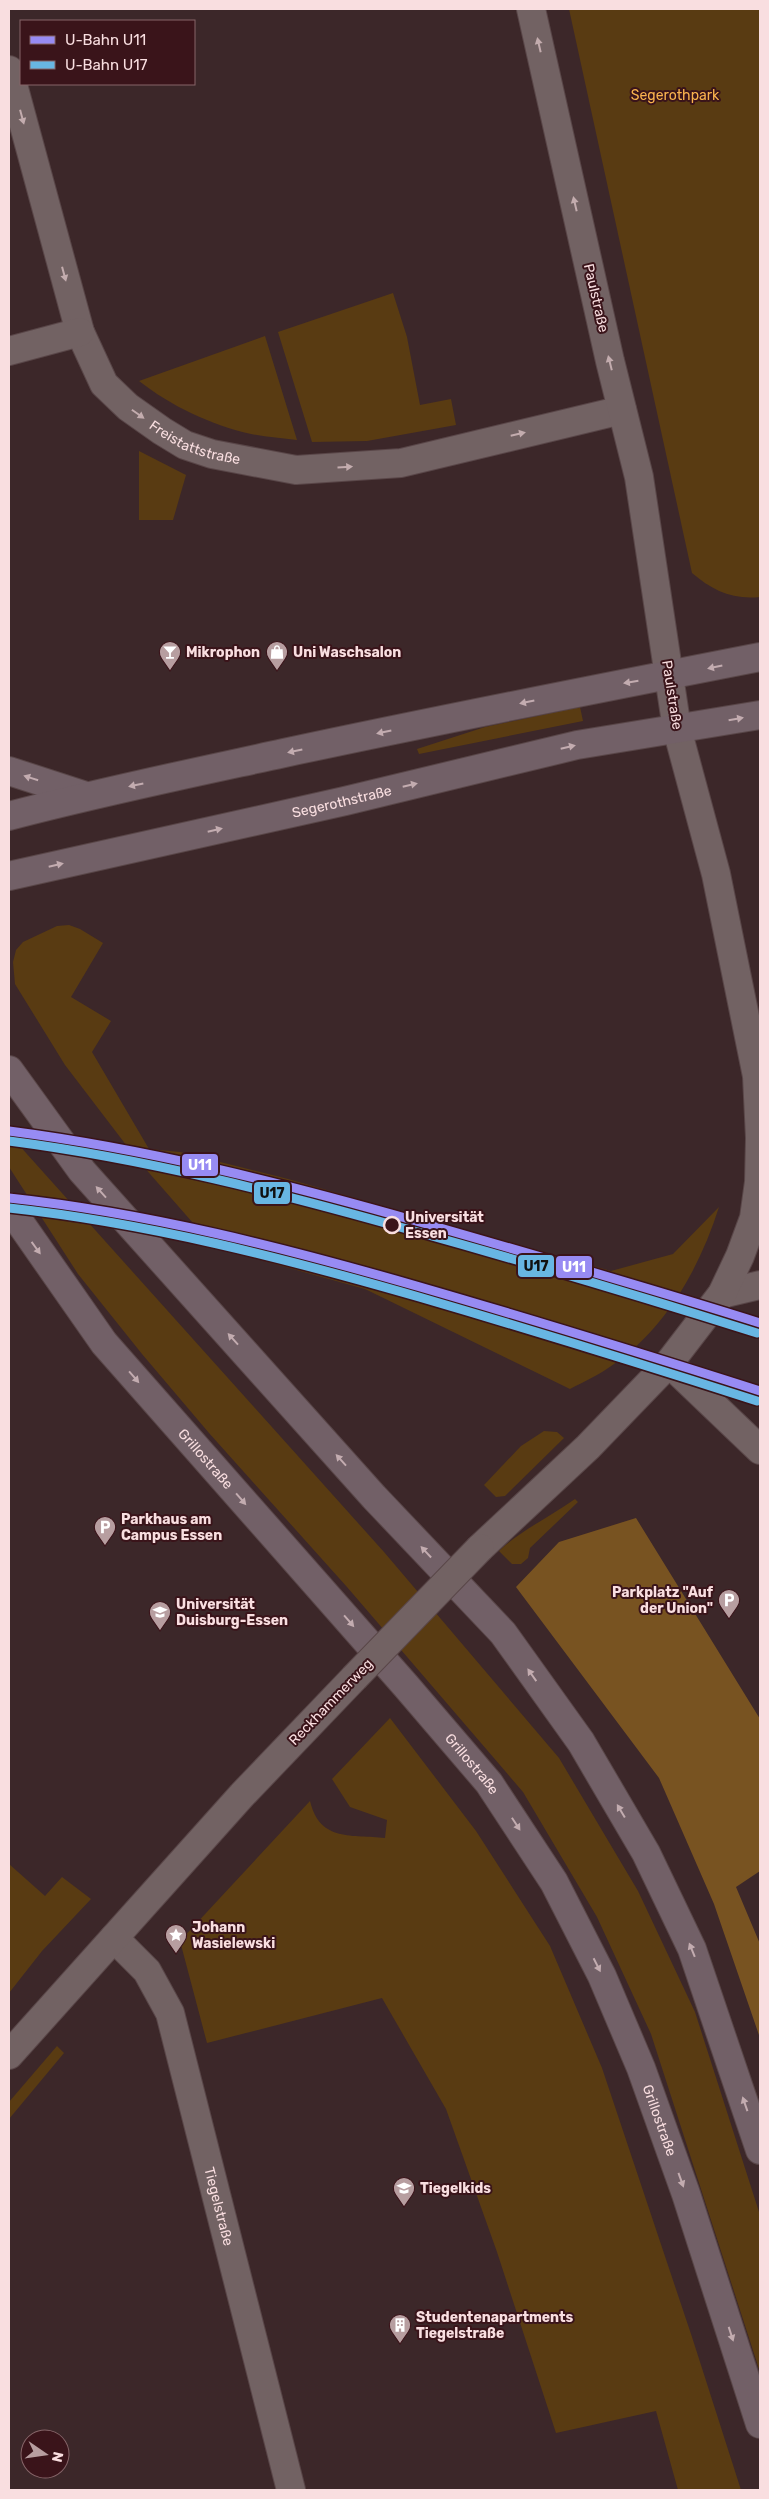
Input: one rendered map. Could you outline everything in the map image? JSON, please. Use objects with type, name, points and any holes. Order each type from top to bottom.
[{"type":"main road","points":[[9,816],[86,796],[583,690],[669,676],[760,657]]},
{"type":"main road","name":"Segerothstraße","points":[[9,876],[345,801],[577,745],[760,715]]},
{"type":"main road","points":[[9,770],[86,796]]},
{"type":"main road","points":[[9,1070],[82,1172],[374,1496],[503,1634],[580,1742],[646,1853],[692,1949],[760,2150]]},
{"type":"main road","name":"Grillostraße","points":[[9,1207],[104,1343],[489,1783],[554,1882],[602,1976],[641,2068],[686,2194],[760,2424]]},
{"type":"street","name":"Paulstraße","points":[[531,9],[639,477],[677,729],[716,874],[757,1076],[760,1182],[754,1218],[740,1256],[722,1294],[669,1362]]},
{"type":"street","name":"Freistattstraße","points":[[9,70],[80,332],[104,384],[128,407],[185,445],[212,454],[288,469],[401,464],[622,410]]},
{"type":"street","points":[[9,351],[80,332]]},
{"type":"street","points":[[722,1294],[760,1285]]},
{"type":"street","points":[[669,1362],[760,1450]]},
{"type":"street","name":"Reckhammerweg","points":[[9,2055],[242,1795],[480,1548],[588,1447],[669,1362]]},
{"type":"street","name":"Tiegelstraße","points":[[114,1938],[146,1971],[170,2013],[291,2490]]},
{"type":"green space","name":"Segerothpark","points":[[569,9],[760,9],[760,597],[750,598],[731,595],[715,589],[692,573]]},
{"type":"green space","points":[[393,293],[407,337],[420,405],[451,399],[456,425],[367,441],[312,442],[278,332]]},
{"type":"green space","points":[[265,336],[297,440],[251,434],[206,420],[164,399],[139,381]]},
{"type":"green space","points":[[139,451],[186,475],[173,520],[139,520]]},
{"type":"green space","points":[[580,707],[583,721],[419,754],[417,749],[485,727]]},
{"type":"green space","points":[[69,925],[80,929],[103,943],[71,997],[111,1021],[92,1052],[149,1149],[180,1152],[288,1179],[611,1271],[673,1254],[719,1207],[702,1252],[679,1294],[666,1314],[633,1349],[604,1371],[570,1389],[365,1289],[214,1247],[136,1158],[65,1065],[15,984],[13,962],[16,950],[23,942],[57,926]]},
{"type":"green space","points":[[9,1134],[384,1552],[559,1758],[638,1891],[695,2012],[760,2215],[760,2372],[651,2034],[597,1917],[523,1792],[347,1587],[209,1433],[78,1274],[9,1167]]},
{"type":"green space","points":[[544,1431],[557,1432],[564,1438],[505,1496],[496,1497],[484,1485],[521,1446]]},
{"type":"green space","points":[[575,1499],[578,1502],[530,1548],[528,1558],[521,1564],[512,1564],[499,1551],[508,1543]]},
{"type":"green space","points":[[390,1718],[476,1831],[550,1946],[602,2068],[741,2490],[678,2490],[656,2411],[556,2433],[497,2252],[446,2109],[382,1998],[207,2043],[180,1941],[310,1801],[321,1824],[330,1830],[350,1836],[385,1838],[387,1820],[350,1807],[332,1779]]},
{"type":"green space","points":[[9,1864],[45,1896],[62,1877],[91,1899],[42,1951],[9,1993]]},
{"type":"green space","points":[[57,2046],[64,2053],[9,2119],[9,2102]]},
{"type":"shaded area","points":[[636,1518],[760,1719],[760,1871],[736,1887],[760,1944],[760,2038],[714,1904],[659,1778],[516,1587],[559,1542]]},
{"type":"metro line","name":"U11","points":[[9,1131],[61,1138],[164,1157],[315,1193],[545,1258],[760,1323]]},
{"type":"metro line","name":"U17","points":[[9,1141],[61,1148],[162,1167],[314,1203],[629,1293],[757,1333]]},
{"type":"metro line","name":"U11","points":[[9,1198],[165,1222],[319,1259],[505,1312],[760,1391]]},
{"type":"metro line","name":"U17","points":[[9,1208],[164,1232],[318,1269],[504,1322],[757,1401]]},
{"type":"place","name":"Mikrophon","points":[[170,671]]},
{"type":"place","name":"Uni Waschsalon","points":[[277,671]]},
{"type":"place","name":"Universität Essen","points":[[392,1225]]},
{"type":"place","name":"Parkhaus am Campus Essen","points":[[105,1546]]},
{"type":"place","name":"Parkplatz \"Auf der Union\"","points":[[729,1619]]},
{"type":"place","name":"Universität Duisburg-Essen","points":[[160,1631]]},
{"type":"place","name":"Johann Wasielewski","points":[[176,1954]]},
{"type":"place","name":"Tiegelkids","points":[[404,2207]]},
{"type":"place","name":"Studentenapartments Tiegelstraße","points":[[400,2344]]}]
